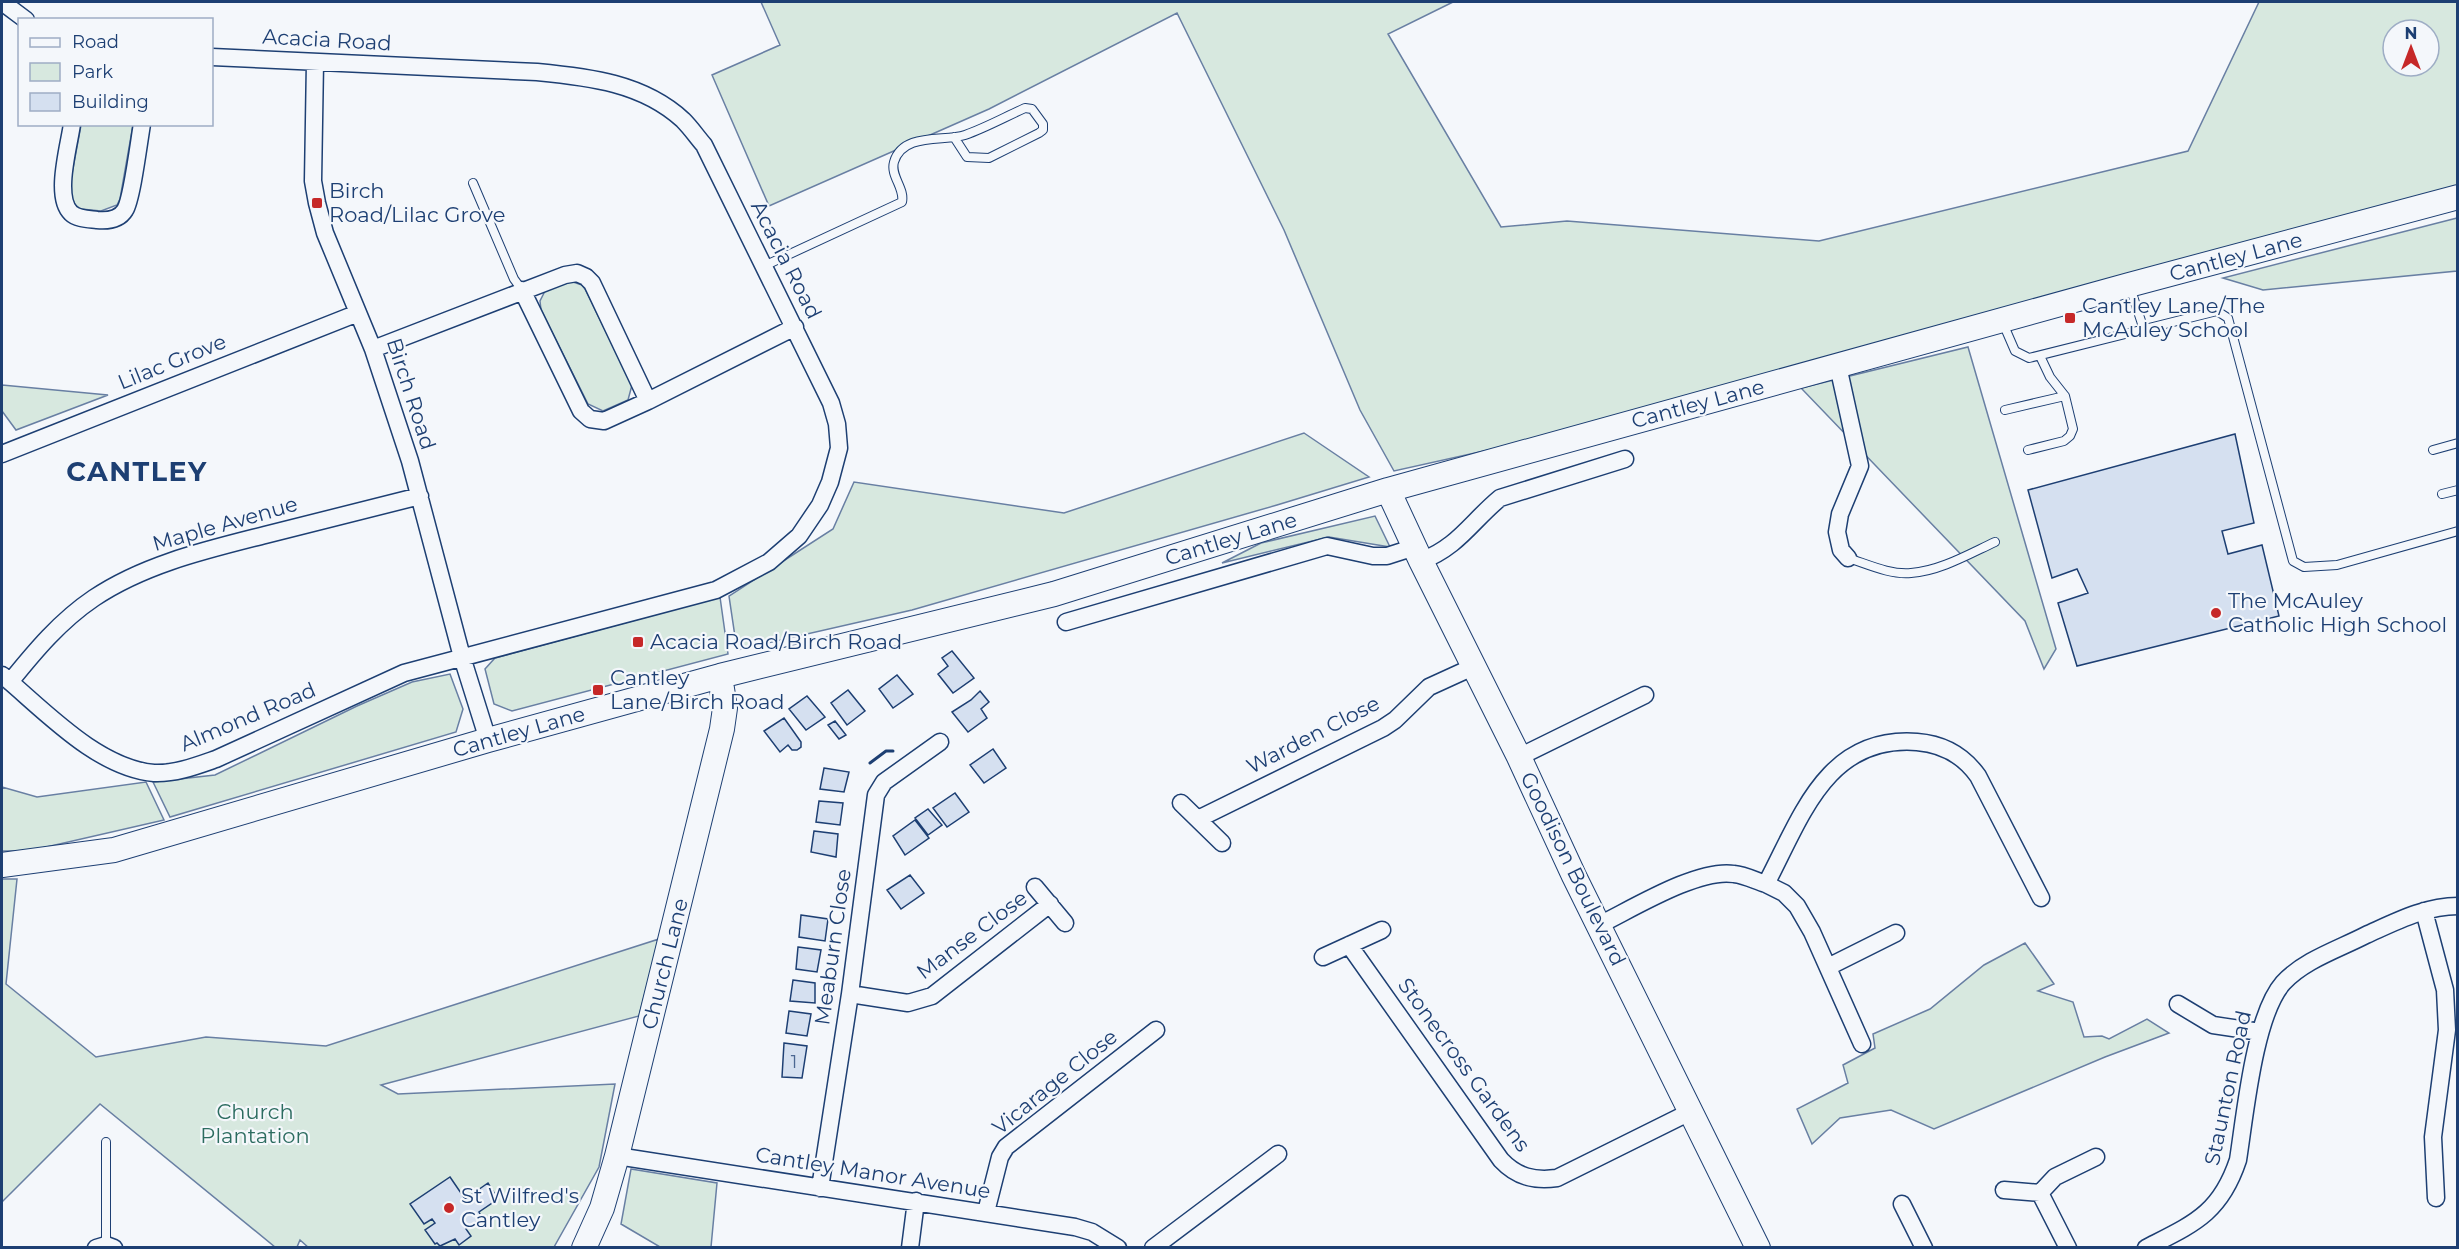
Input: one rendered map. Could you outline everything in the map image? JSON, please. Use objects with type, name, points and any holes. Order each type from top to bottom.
[{"type":"main road","name":"Cantley Lane","points":[[2,865],[114,849],[488,740],[720,676],[1054,594],[1388,490],[2001,320],[2457,197]]},
{"type":"main road","name":"Goodison Boulevard","points":[[1388,490],[1519,757],[1574,876],[1758,1248]]},
{"type":"main road","name":"Church Lane","points":[[584,1248],[602,1208],[617,1156],[722,729],[725,708],[720,676]]},
{"type":"street","points":[[2,2],[23,18]]},
{"type":"street","name":"Acacia Road","points":[[213,57],[537,72],[588,77],[624,86],[659,104],[683,120],[704,145],[831,403],[837,424],[839,448],[830,482],[820,505],[799,536],[769,562],[716,590],[462,657]]},
{"type":"street","name":"Birch Road","points":[[315,62],[313,181],[325,233],[374,349],[420,496],[462,657],[488,740]]},
{"type":"street","points":[[72,126],[62,191],[65,204],[71,214],[80,218],[107,221],[117,218],[127,207],[142,126]]},
{"type":"street","points":[[374,349],[522,290],[577,273],[592,283],[648,401]]},
{"type":"street","points":[[522,290],[581,411],[590,419],[604,421],[795,327]]},
{"type":"street","name":"Lilac Grove","points":[[2,454],[358,313]]},
{"type":"street","points":[[1838,366],[1860,466],[1840,514],[1837,532],[1841,550],[1848,558]]},
{"type":"street","name":"Cantley Lane","points":[[1065,622],[1327,546],[1373,556],[1441,554],[1500,498],[1625,459]]},
{"type":"street","name":"Maple Avenue","points":[[6,679],[73,614],[94,598],[126,580],[194,553],[420,496]]},
{"type":"street","name":"Almond Road","points":[[6,679],[94,752],[122,765],[154,773],[184,770],[216,759],[404,673],[462,657]]},
{"type":"street","name":"Warden Close","points":[[1198,819],[1383,728],[1395,720],[1429,687],[1475,666]]},
{"type":"street","points":[[1519,757],[1645,695]]},
{"type":"street","points":[[1766,884],[1817,788],[1831,772],[1851,755],[1878,745],[1906,741],[1931,743],[1953,752],[1969,763],[1978,776],[2041,898]]},
{"type":"street","name":"Meaburn Close","points":[[820,1188],[850,994],[876,795],[884,782],[940,742]]},
{"type":"street","points":[[1181,803],[1222,843]]},
{"type":"street","points":[[1599,926],[1671,890],[1707,875],[1734,873],[1766,884],[1784,893],[1797,906],[1812,932],[1862,1044]]},
{"type":"street","name":"Manse Close","points":[[1035,887],[1065,923]]},
{"type":"street","name":"Manse Close","points":[[850,994],[908,1003],[932,996],[1050,904]]},
{"type":"street","name":"Staunton Road","points":[[2146,1248],[2197,1222],[2216,1205],[2232,1177],[2238,1160],[2260,1032],[2270,1004],[2283,983],[2305,965],[2393,923],[2424,911],[2457,906]]},
{"type":"street","points":[[2424,911],[2445,990],[2447,1030],[2433,1137],[2436,1198]]},
{"type":"street","points":[[1323,957],[1382,930]]},
{"type":"street","points":[[1828,968],[1896,933]]},
{"type":"street","name":"Stonecross Gardens","points":[[1349,945],[1501,1160],[1509,1169],[1524,1177],[1539,1180],[1557,1178],[1690,1112]]},
{"type":"street","points":[[2178,1004],[2213,1025],[2260,1032]]},
{"type":"street","name":"Vicarage Close","points":[[986,1212],[1000,1157],[1006,1147],[1156,1030]]},
{"type":"street","points":[[1153,1248],[1278,1154]]},
{"type":"street","name":"Cantley Manor Avenue","points":[[617,1156],[986,1212],[1092,1232],[1118,1248]]},
{"type":"street","points":[[2040,1193],[2055,1177],[2096,1157]]},
{"type":"street","points":[[2004,1190],[2040,1193]]},
{"type":"street","points":[[2040,1193],[2068,1248]]},
{"type":"street","points":[[910,1248],[916,1201]]},
{"type":"street","points":[[1902,1204],[1924,1248]]},
{"type":"lane","points":[[764,266],[902,202],[903,195],[893,170],[896,156],[921,139],[963,136],[1025,108],[1032,109],[1043,124],[1043,130],[1039,133],[989,158],[967,157],[954,137]]},
{"type":"lane","points":[[473,183],[514,279],[522,290]]},
{"type":"lane","points":[[2129,285],[2144,330]]},
{"type":"lane","points":[[2001,320],[2014,351],[2029,358],[2217,311],[2228,318],[2293,561],[2304,567],[2337,565],[2457,531]]},
{"type":"lane","points":[[2028,450],[2064,441],[2073,429],[2065,396],[2050,377],[2040,356]]},
{"type":"lane","points":[[2005,410],[2065,396]]},
{"type":"lane","points":[[2433,450],[2457,443]]},
{"type":"lane","points":[[2442,494],[2457,490]]},
{"type":"lane","points":[[1848,558],[1882,569],[1910,574],[1938,568],[1995,542]]},
{"type":"lane","points":[[105,1247],[106,1142]]},
{"type":"green space","points":[[761,2],[1453,2],[1388,34],[1501,227],[1567,221],[1819,241],[2188,151],[2259,2],[2457,2],[2457,204],[1502,447],[1394,471],[1360,410],[1284,230],[1177,13],[989,109],[769,206],[712,75],[780,45]]},
{"type":"green space","points":[[81,126],[133,126],[117,205],[101,211],[81,209],[75,205],[69,190]]},
{"type":"green space","points":[[2457,218],[2457,271],[2263,290],[2223,278]]},
{"type":"green space","points":[[570,281],[582,285],[585,289],[632,385],[628,400],[603,411],[588,404],[541,310],[540,301],[545,291]]},
{"type":"green space","points":[[1968,347],[2056,649],[2044,669],[2025,621],[1801,388]]},
{"type":"green space","points":[[2,385],[108,395],[16,430],[2,411]]},
{"type":"green space","points":[[1304,433],[1369,477],[912,610],[737,650],[729,596],[833,529],[854,482],[1064,513]]},
{"type":"green space","points":[[1375,516],[1390,547],[1329,537],[1222,563],[1261,543]]},
{"type":"green space","points":[[720,597],[728,654],[512,711],[494,704],[485,669],[495,658]]},
{"type":"green space","points":[[450,674],[463,709],[456,732],[170,817],[153,782],[215,775],[412,682]]},
{"type":"green space","points":[[146,782],[164,820],[29,851],[2,851],[2,787],[37,797]]},
{"type":"green space","name":"Church Plantation","points":[[2,879],[17,879],[6,984],[96,1057],[206,1037],[326,1046],[659,939],[639,1016],[381,1085],[398,1094],[615,1084],[599,1167],[554,1247],[309,1248],[300,1240],[297,1247],[275,1247],[100,1104],[2,1202]]},
{"type":"green space","points":[[2025,943],[2054,984],[2038,991],[2073,1002],[2084,1037],[2102,1036],[2109,1039],[2147,1019],[2169,1033],[2105,1057],[1934,1129],[1891,1110],[1840,1118],[1812,1144],[1797,1109],[1848,1083],[1843,1065],[1875,1048],[1873,1034],[1930,1009],[1984,965]]},
{"type":"green space","points":[[631,1169],[717,1183],[711,1247],[660,1247],[621,1224]]},
{"type":"building","points":[[2235,434],[2254,523],[2222,531],[2228,554],[2262,545],[2279,616],[2077,666],[2058,603],[2088,593],[2077,569],[2052,578],[2028,490]]},
{"type":"building","points":[[952,651],[974,678],[953,693],[938,674],[948,666],[942,658]]},
{"type":"building","points":[[897,675],[913,694],[893,708],[879,689]]},
{"type":"building","points":[[848,690],[865,711],[847,725],[831,703]]},
{"type":"building","points":[[980,691],[989,702],[981,709],[987,718],[968,732],[952,712],[971,700]]},
{"type":"building","points":[[807,696],[825,717],[806,730],[789,709]]},
{"type":"building","points":[[784,718],[801,742],[801,747],[797,750],[792,750],[788,745],[780,752],[764,731]]},
{"type":"building","points":[[835,721],[846,735],[839,739],[828,725]]},
{"type":"building","points":[[993,749],[1006,768],[984,783],[970,765]]},
{"type":"building","points":[[824,768],[849,772],[844,792],[820,789]]},
{"type":"building","points":[[955,793],[969,812],[947,827],[933,808]]},
{"type":"building","points":[[819,801],[843,803],[840,825],[816,822]]},
{"type":"building","points":[[928,809],[942,825],[928,835],[915,818]]},
{"type":"building","points":[[915,820],[929,838],[905,855],[893,836]]},
{"type":"building","points":[[814,831],[838,834],[836,857],[811,852]]},
{"type":"building","points":[[910,875],[924,893],[901,909],[887,890]]},
{"type":"building","points":[[801,915],[828,919],[825,941],[799,937]]},
{"type":"building","points":[[798,947],[821,950],[817,972],[796,969]]},
{"type":"building","points":[[793,980],[815,983],[815,1003],[790,1001]]},
{"type":"building","points":[[789,1011],[811,1014],[807,1036],[786,1033]]},
{"type":"building","points":[[784,1043],[807,1046],[802,1078],[782,1077]]},
{"type":"building","name":"St Wilfred's Cantley","points":[[450,1177],[465,1199],[488,1183],[498,1199],[479,1212],[482,1218],[466,1229],[471,1236],[459,1245],[455,1239],[440,1246],[435,1244],[425,1230],[435,1223],[432,1219],[424,1224],[410,1204]]},
{"type":"wall","points":[[870,763],[886,751],[893,751]]},
{"type":"place","name":"Birch Road/Lilac Grove","points":[[317,203]]},
{"type":"place","name":"Cantley Lane/The McAuley School","points":[[2070,318]]},
{"type":"place","name":"The McAuley Catholic High School","points":[[2216,613]]},
{"type":"place","name":"Acacia Road/Birch Road","points":[[638,642]]},
{"type":"place","name":"Cantley Lane/Birch Road","points":[[598,690]]},
{"type":"place","name":"St Wilfred's Cantley","points":[[449,1208]]},
{"type":"district","name":"CANTLEY","points":[[137,472]]}]
